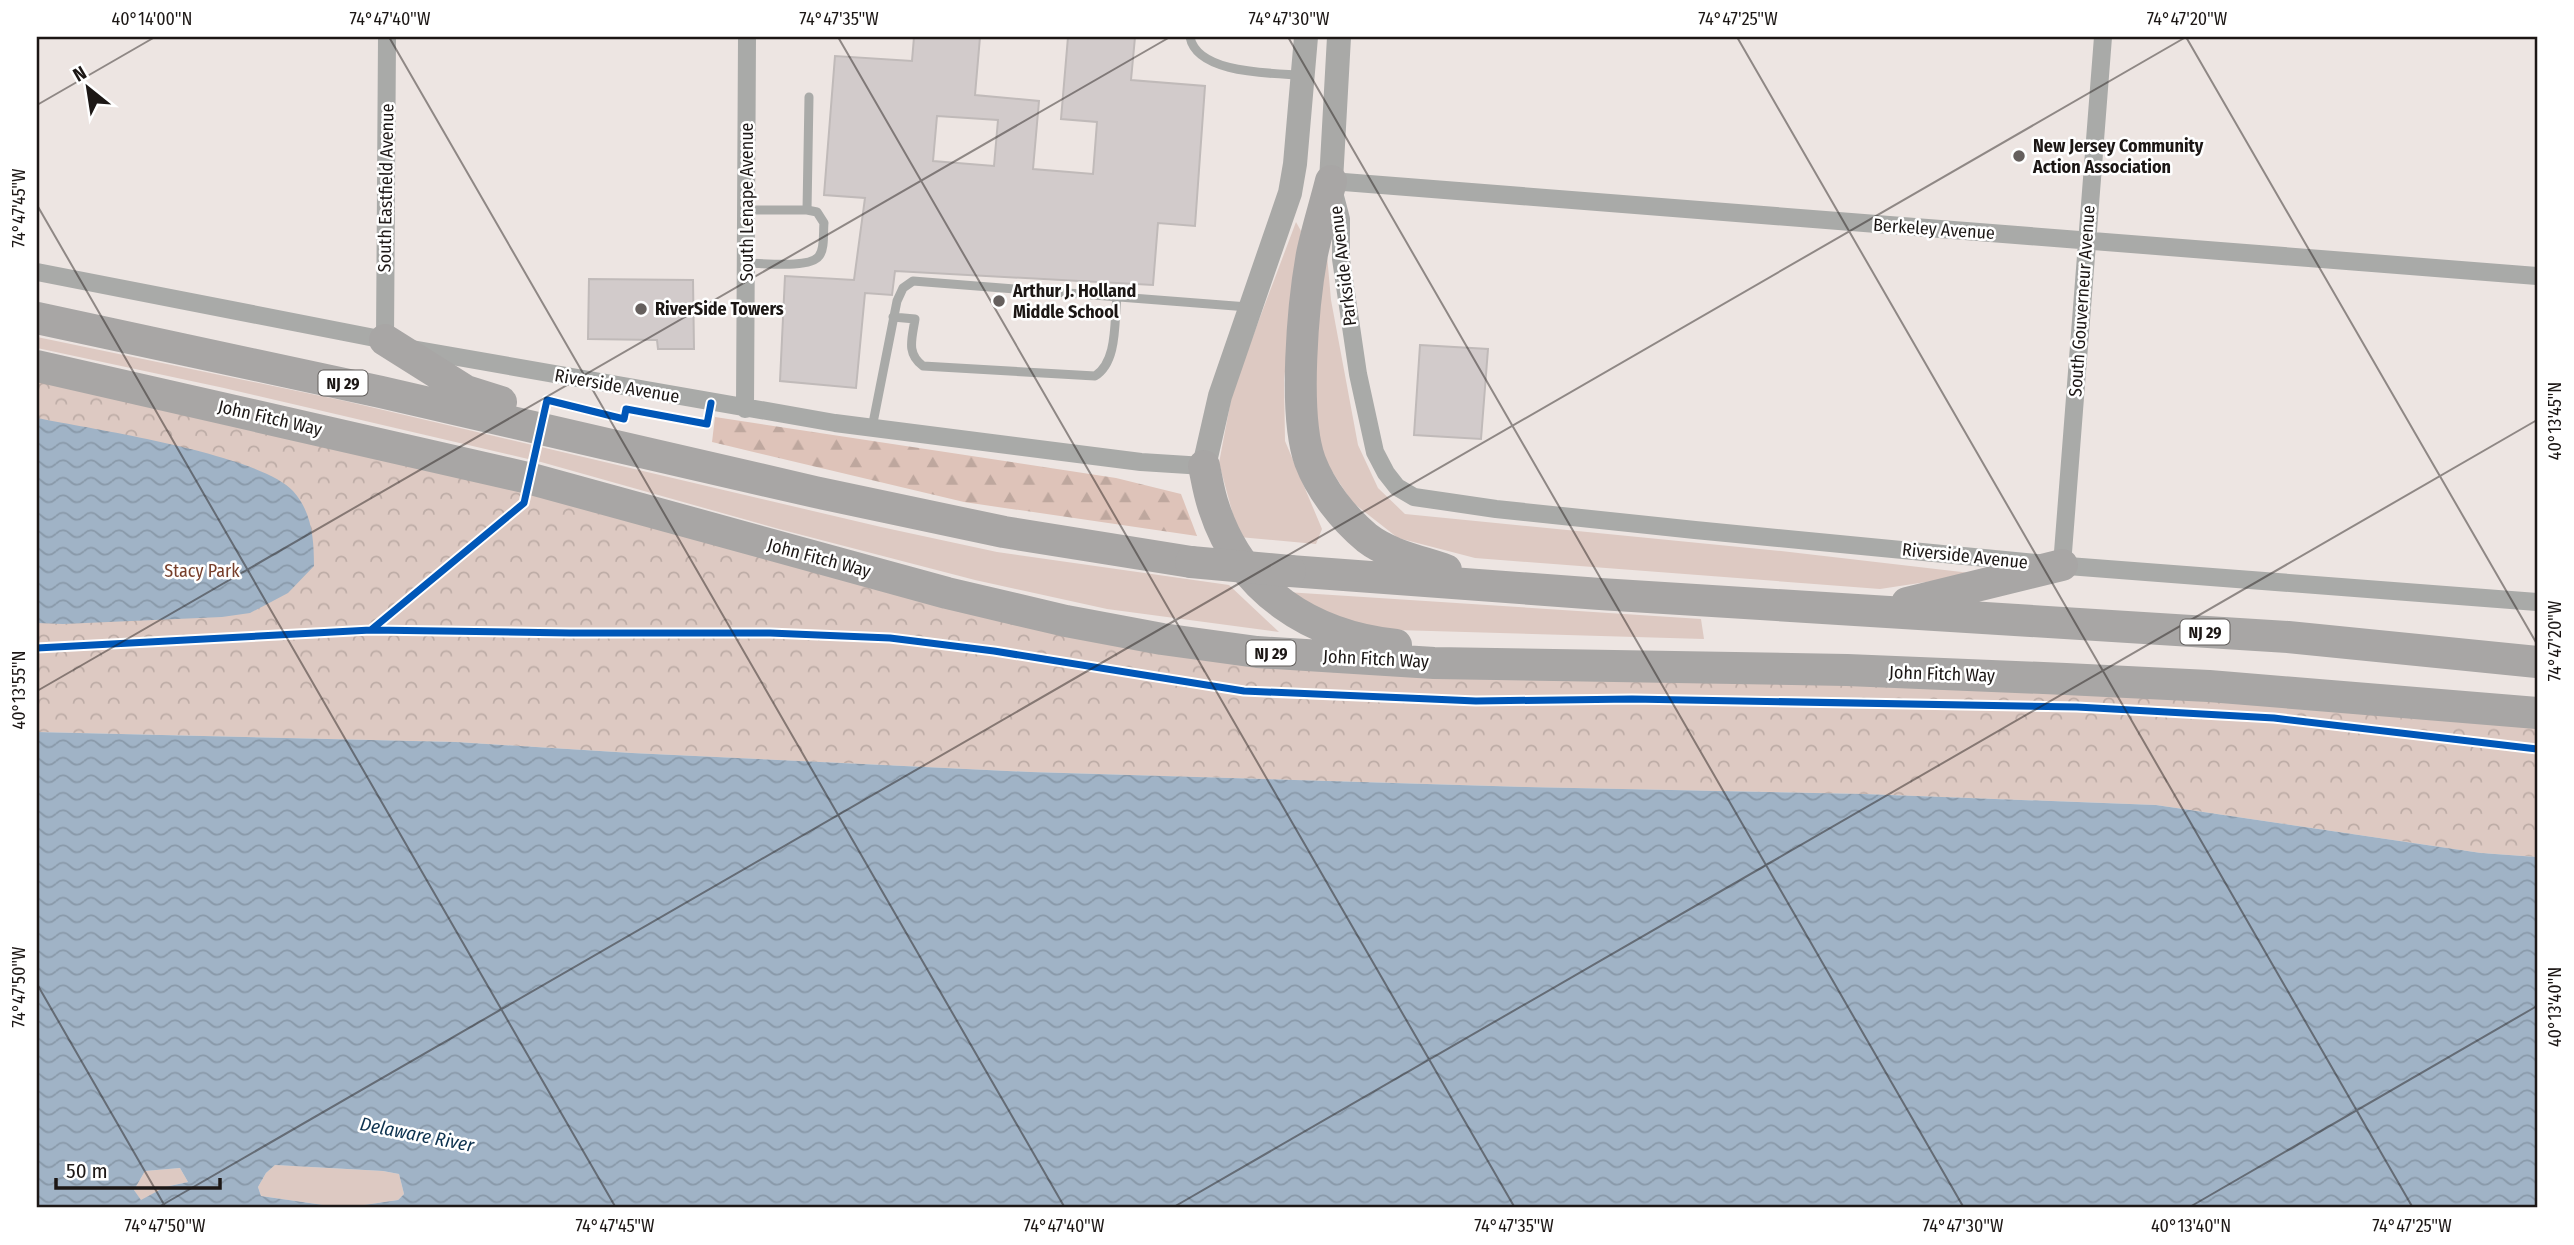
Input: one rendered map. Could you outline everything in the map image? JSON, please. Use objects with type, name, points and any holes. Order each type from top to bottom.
[{"type":"highway","points":[[1331,181],[1312,254],[1304,322],[1301,390],[1303,431],[1310,460],[1321,484],[1336,506],[1369,539],[1392,552],[1487,584]]},
{"type":"highway","name":"NJ 29","points":[[37,318],[382,392],[816,492],[1004,532],[1191,562],[1601,594],[2288,637],[2537,662]]},
{"type":"highway","points":[[385,340],[466,391],[648,453]]},
{"type":"highway","name":"John Fitch Way","points":[[37,366],[528,478],[947,593],[1066,621],[1162,639],[1257,652],[1434,663],[1847,670],[2066,679],[2209,686],[2537,713]]},
{"type":"highway","points":[[1204,466],[1214,508],[1227,540],[1262,589],[1291,612],[1319,626],[1378,643],[1617,667]]},
{"type":"highway","points":[[1872,610],[2062,565]]},
{"type":"main road","points":[[1204,466],[1220,396],[1290,193],[1306,37]]},
{"type":"main road","name":"Parkside Avenue","points":[[1331,181],[1339,37]]},
{"type":"street","name":"South Eastfield Avenue","points":[[385,340],[387,37]]},
{"type":"street","name":"South Lenape Avenue","points":[[745,409],[747,37]]},
{"type":"street","name":"South Gouverneur Avenue","points":[[2062,565],[2103,37]]},
{"type":"street","name":"Berkeley Avenue","points":[[1331,181],[2537,276]]},
{"type":"street","name":"Parkside Avenue","points":[[1331,181],[1341,219],[1341,259],[1358,374],[1376,452],[1386,473],[1397,487]]},
{"type":"street","name":"Riverside Avenue","points":[[37,272],[385,340],[412,349],[745,409],[872,428],[1141,461],[1204,466]]},
{"type":"street","name":"Riverside Avenue","points":[[1397,487],[1414,497],[1496,509],[2062,565],[2537,602]]},
{"type":"lane","points":[[1190,37],[1201,54],[1216,64],[1233,69],[1303,76]]},
{"type":"lane","points":[[807,210],[809,97]]},
{"type":"lane","points":[[747,210],[807,210],[817,212],[824,223],[821,254],[816,260],[804,264],[747,263]]},
{"type":"lane","points":[[872,428],[893,317],[903,288],[914,281],[1250,307]]},
{"type":"lane","points":[[893,317],[915,319],[910,350],[915,360],[923,366],[1095,376],[1104,371],[1110,357],[1117,296]]},
{"type":"green space","points":[[1296,222],[1301,231],[1284,380],[1285,441],[1322,529],[1316,544],[1239,537],[1219,463],[1233,389]]},
{"type":"green space","points":[[1326,244],[1331,300],[1358,445],[1378,488],[1405,514],[1781,551],[1979,574],[1880,589],[1475,558],[1398,538],[1352,502],[1322,456],[1310,377]]},
{"type":"green space","points":[[37,337],[345,401],[997,552],[1229,585],[1279,632],[1107,609],[975,580],[779,529],[541,462],[224,388],[37,348]]},
{"type":"green space","name":"Stacy Park","points":[[37,366],[1162,639],[2537,713],[2537,857],[2481,853],[2156,805],[1864,794],[1031,772],[456,742],[37,732]]},
{"type":"green space","points":[[715,417],[1116,478],[1181,494],[1197,536],[964,502],[712,442]]},
{"type":"green space","points":[[1286,592],[1701,619],[1704,639],[1362,629]]},
{"type":"green space","points":[[275,1165],[399,1174],[404,1194],[398,1200],[344,1208],[261,1196],[258,1187],[266,1173]]},
{"type":"green space","points":[[180,1168],[188,1182],[165,1187],[141,1201],[134,1190],[145,1171]]},
{"type":"water","points":[[37,418],[173,445],[246,466],[274,478],[293,491],[304,508],[312,536],[314,566],[288,593],[250,613],[222,617],[37,623]]},
{"type":"water","name":"Delaware River","points":[[37,732],[456,742],[1031,772],[1864,794],[2156,805],[2481,853],[2537,857],[2537,1208],[344,1208],[37,1208]],"holes":[[[275,1165],[399,1174],[404,1194],[398,1200],[344,1208],[261,1196],[258,1187],[266,1173]],[[180,1168],[188,1182],[165,1187],[141,1200],[134,1190],[145,1171]]]},
{"type":"building","points":[[914,37],[980,37],[975,95],[1039,101],[1033,169],[1093,174],[1097,122],[1061,119],[1068,37],[1135,37],[1131,80],[1205,86],[1195,226],[1158,223],[1153,285],[895,271],[892,295],[865,293],[856,388],[780,381],[785,276],[854,280],[865,198],[824,195],[835,56],[912,61]],"holes":[[[937,116],[998,120],[994,166],[933,161]]]},
{"type":"building","name":"RiverSide Towers","points":[[589,279],[693,280],[694,349],[658,349],[657,340],[588,339]]},
{"type":"building","points":[[1420,345],[1488,349],[1481,439],[1414,435]]},
{"type":"cycle path","points":[[371,630],[524,503],[547,400],[624,419],[626,409],[707,424],[711,403]]},
{"type":"cycle path","points":[[37,648],[371,630],[770,633],[890,638],[994,651],[1244,691],[1476,701],[1632,699],[2077,707],[2274,718],[2537,749]]},
{"type":"place","name":"New Jersey Community Action Association","points":[[2019,156]]},
{"type":"place","name":"Arthur J. Holland Middle School","points":[[999,301]]},
{"type":"place","name":"RiverSide Towers","points":[[641,309]]}]
